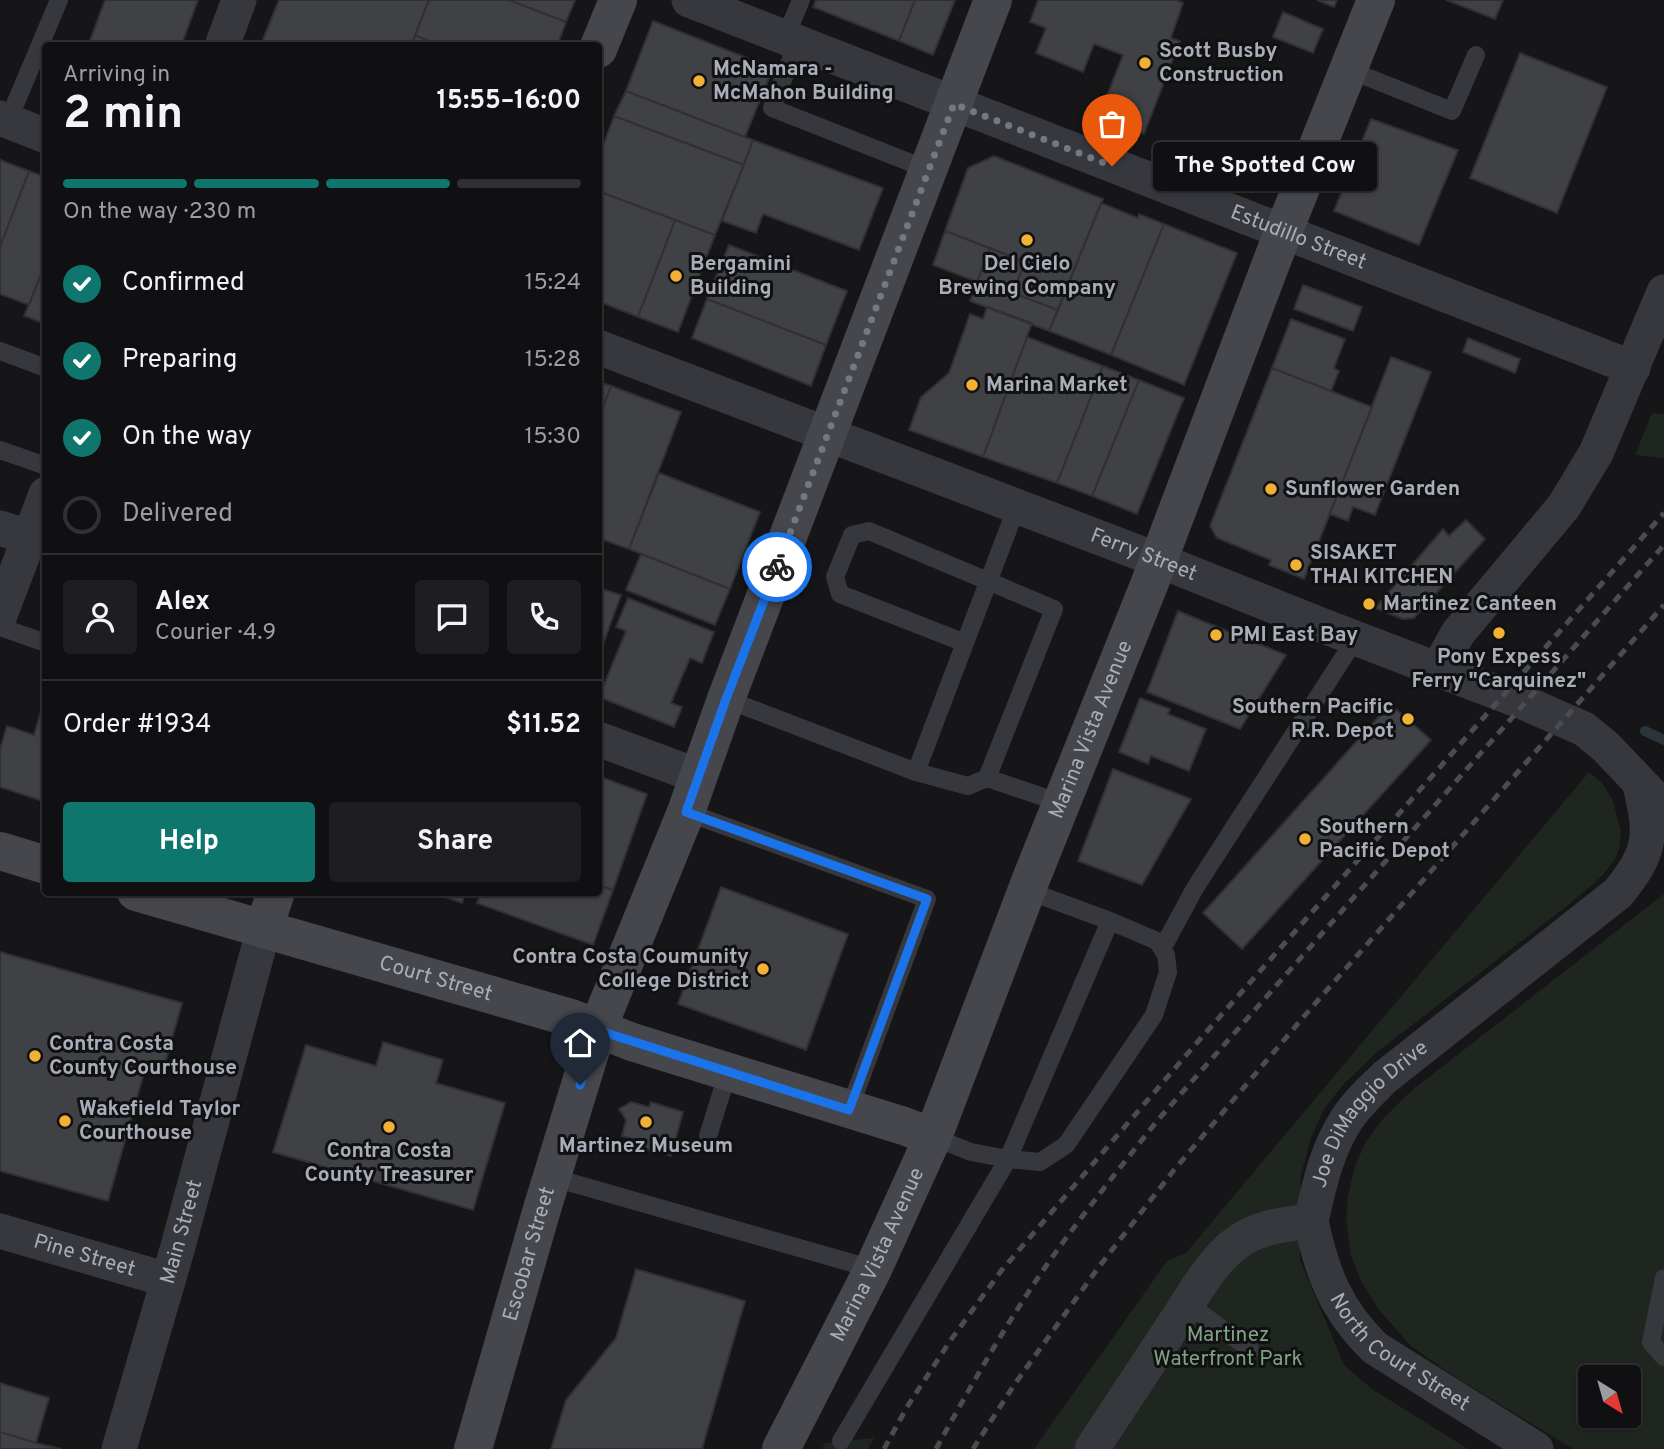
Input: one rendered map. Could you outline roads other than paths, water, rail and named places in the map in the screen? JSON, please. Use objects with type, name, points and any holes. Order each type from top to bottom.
[{"type":"main road","points":[[601,42],[618,0]]},
{"type":"main road","name":"Escobar Street","points":[[473,1449],[551,1177],[597,1030],[686,812],[726,699],[993,0]]},
{"type":"main road","name":"Marina Vista Avenue","points":[[781,1449],[873,1269],[933,1137],[1026,890],[1376,0]]},
{"type":"main road","points":[[0,851],[42,864]]},
{"type":"main road","name":"Court Street","points":[[149,896],[572,1018],[597,1030],[933,1137]]},
{"type":"main road","name":"Main Street","points":[[264,928],[275,896]]},
{"type":"street","points":[[223,42],[239,0]]},
{"type":"street","name":"Estudillo Street","points":[[689,0],[1633,368]]},
{"type":"street","points":[[4,120],[42,134]]},
{"type":"street","points":[[1438,669],[1458,633],[1564,506],[1596,453],[1664,292]]},
{"type":"street","name":"Ferry Street","points":[[602,348],[1158,560],[1584,729],[1606,747],[1652,796]]},
{"type":"street","points":[[0,615],[25,536],[42,502]]},
{"type":"street","points":[[602,740],[698,776]]},
{"type":"street","name":"Joe DiMaggio Drive","points":[[1092,1449],[1216,1264],[1242,1238],[1258,1230],[1311,1221],[1333,1144],[1345,1121],[1363,1098],[1404,1062],[1619,893],[1635,872],[1644,853],[1652,796]]},
{"type":"street","name":"Main Street","points":[[119,1449],[264,928]]},
{"type":"street","name":"North Court Street","points":[[1311,1221],[1317,1251],[1328,1279],[1342,1310],[1354,1328],[1375,1348],[1536,1449]]},
{"type":"street","name":"Pine Street","points":[[0,1231],[168,1280]]},
{"type":"lane","points":[[4,120],[59,0]]},
{"type":"lane","points":[[801,0],[772,108],[929,170]]},
{"type":"lane","points":[[1347,69],[1452,111],[1476,55]]},
{"type":"lane","points":[[0,351],[42,367]]},
{"type":"lane","points":[[0,450],[42,465]]},
{"type":"lane","points":[[916,772],[1017,506]]},
{"type":"lane","points":[[965,643],[840,594],[835,577],[852,535],[869,531],[1054,609],[987,778]]},
{"type":"lane","points":[[0,627],[42,642]]},
{"type":"lane","points":[[1162,948],[1195,888],[1356,638]]},
{"type":"lane","points":[[726,699],[916,772],[968,786],[987,778],[1061,803]]},
{"type":"lane","points":[[686,812],[927,899],[849,1110]]},
{"type":"lane","points":[[933,1137],[971,1152],[1040,1162],[1066,1145],[1154,1015],[1168,972],[1166,955],[1157,941],[1110,920],[1026,890]]},
{"type":"lane","points":[[841,1441],[1008,1159],[1110,920]]},
{"type":"lane","points":[[708,1136],[728,1072]]},
{"type":"lane","points":[[551,1177],[873,1269]]},
{"type":"lane","points":[[1664,1278],[1651,1342],[1664,1357]]},
{"type":"lane","points":[[1188,1304],[1251,1350]]},
{"type":"waterway","points":[[1645,731],[1664,740]]},
{"type":"railway","points":[[884,1449],[907,1407],[950,1341],[1001,1271],[1194,1046],[1664,513]]},
{"type":"railway","points":[[936,1449],[1031,1288],[1157,1121],[1664,545]]},
{"type":"railway","points":[[973,1449],[1014,1385],[1098,1268],[1174,1170],[1306,1014],[1664,605]]},
{"type":"place","name":"Scott Busby Construction","points":[[1145,63]]},
{"type":"place","name":"McNamara - McMahon Building","points":[[699,81]]},
{"type":"place","name":"The Spotted Cow","points":[[1112,166]]},
{"type":"place","name":"Del Cielo Brewing Company","points":[[1027,240]]},
{"type":"place","name":"Bergamini Building","points":[[676,276]]},
{"type":"place","name":"Marina Market","points":[[972,385]]},
{"type":"place","name":"Sunflower Garden","points":[[1271,489]]},
{"type":"place","name":"SISAKET THAI KITCHEN","points":[[1296,565]]},
{"type":"place","name":"Martinez Canteen","points":[[1369,604]]},
{"type":"place","name":"Pony Expess Ferry \"Carquinez\"","points":[[1499,633]]},
{"type":"place","name":"PMI East Bay","points":[[1216,635]]},
{"type":"place","name":"Southern Pacific R.R. Depot","points":[[1408,719]]},
{"type":"place","name":"Southern Pacific Depot","points":[[1305,839]]},
{"type":"place","name":"Contra Costa Coumunity College District","points":[[763,969]]},
{"type":"place","name":"Contra Costa County Courthouse","points":[[35,1056]]},
{"type":"place","name":"Wakefield Taylor Courthouse","points":[[65,1121]]},
{"type":"place","name":"Martinez Museum","points":[[646,1122]]},
{"type":"place","name":"Contra Costa County Treasurer","points":[[389,1127]]},
{"type":"park label","name":"Martinez Waterfront Park","points":[[1228,1347]]}]
